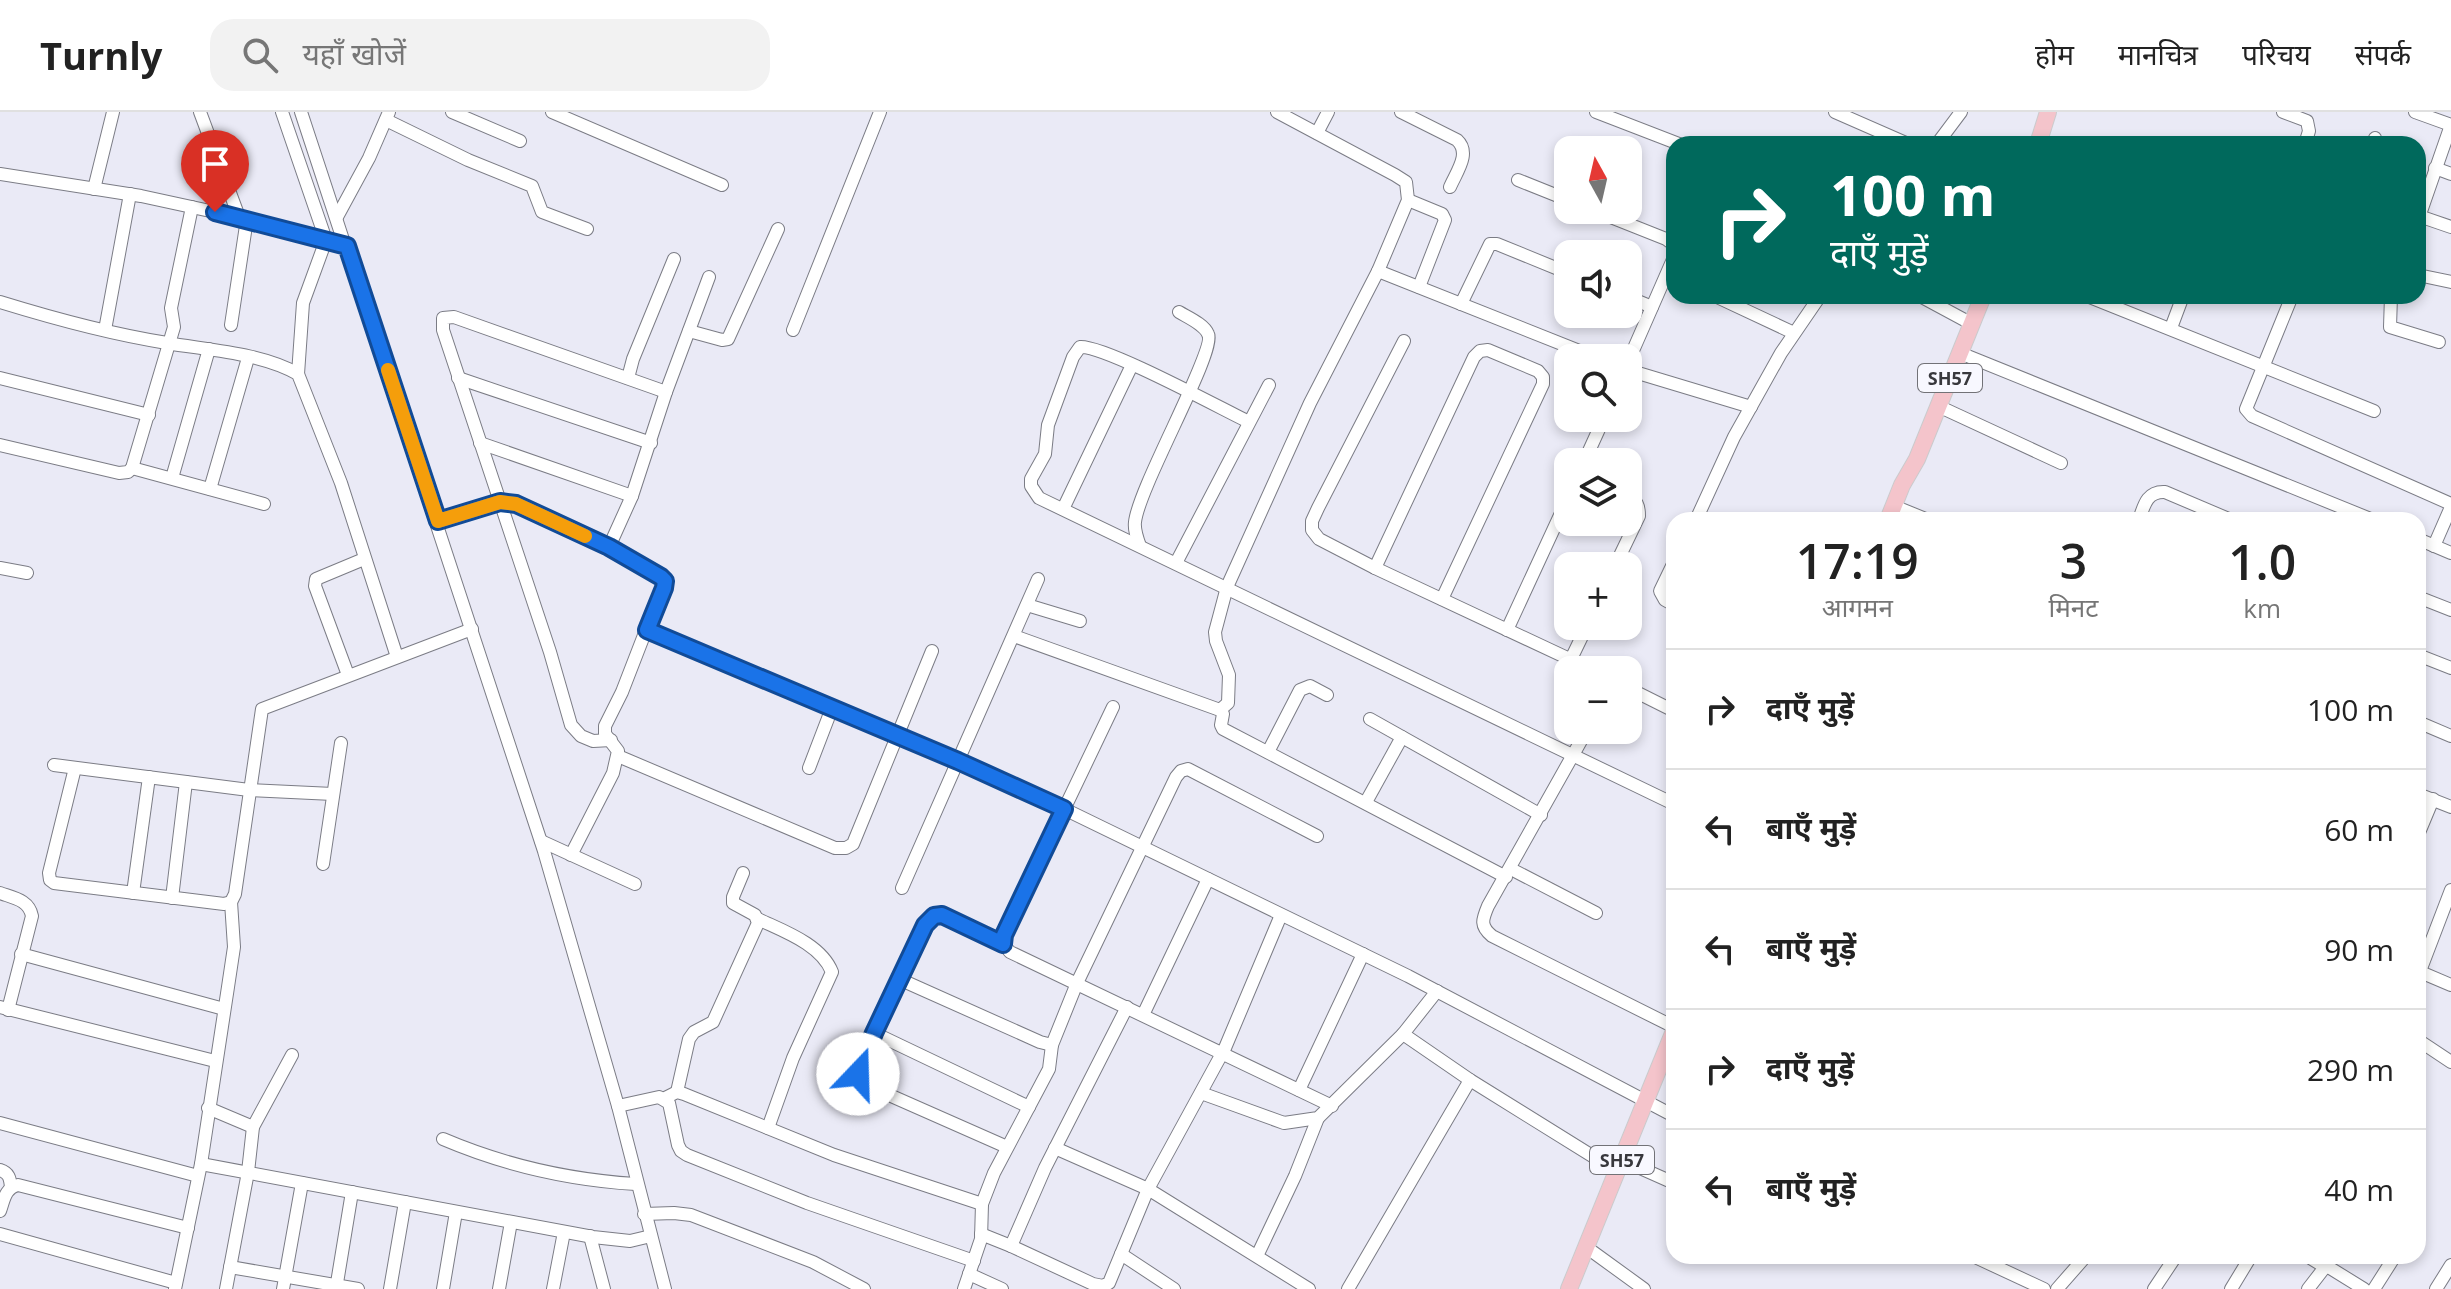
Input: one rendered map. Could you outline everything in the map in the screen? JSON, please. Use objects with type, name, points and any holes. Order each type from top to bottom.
[{"type":"main road","points":[[2040,136],[2048,112]]},
{"type":"main road","name":"SH57","points":[[1897,512],[1980,304]]},
{"type":"main road","name":"SH57","points":[[1569,1289],[1623,1167],[1666,1053]]},
{"type":"main road","name":"SH57","points":[[1649,1103],[1666,1069]]},
{"type":"main road","name":"SH57","points":[[1578,1289],[1623,1167]]},
{"type":"street","points":[[94,189],[113,112]]},
{"type":"street","points":[[200,112],[243,218],[231,325]]},
{"type":"street","points":[[282,112],[326,240],[303,303],[298,374],[341,483],[397,657]]},
{"type":"street","points":[[301,112],[541,841],[618,1106],[665,1289]]},
{"type":"street","points":[[452,112],[520,141]]},
{"type":"street","points":[[552,112],[722,185]]},
{"type":"street","points":[[793,330],[880,112]]},
{"type":"street","points":[[1220,710],[1228,703],[1229,675],[1215,632],[1227,587],[1310,403],[1378,271],[1408,200],[1406,182],[1277,112]]},
{"type":"street","points":[[1317,133],[1328,112]]},
{"type":"street","points":[[1401,112],[1462,145],[1464,153],[1450,187]]},
{"type":"street","points":[[1596,112],[1666,139]]},
{"type":"street","points":[[1835,112],[1890,136]]},
{"type":"street","points":[[1943,136],[1961,112]]},
{"type":"street","points":[[2283,112],[2307,121],[2307,136]]},
{"type":"street","points":[[2415,112],[2451,125],[2426,196]]},
{"type":"street","points":[[337,217],[369,158],[384,118],[468,160],[526,183],[535,191],[542,212],[587,229]]},
{"type":"street","points":[[2435,168],[2451,174]]},
{"type":"street","points":[[0,174],[130,194],[243,218],[347,246]]},
{"type":"street","points":[[1518,180],[1554,194]]},
{"type":"street","points":[[105,330],[130,194]]},
{"type":"street","points":[[1408,200],[1442,214],[1445,220],[1419,287]]},
{"type":"street","points":[[0,445],[119,473],[132,468],[174,327],[171,308],[192,207]]},
{"type":"street","points":[[2426,220],[2451,227]]},
{"type":"street","points":[[1628,224],[1666,239]]},
{"type":"street","points":[[689,331],[722,340],[733,334],[778,229]]},
{"type":"street","points":[[1461,304],[1490,244],[1554,267]]},
{"type":"street","points":[[628,378],[674,259]]},
{"type":"street","points":[[1378,271],[1562,344]]},
{"type":"street","points":[[609,547],[632,496],[666,392],[709,277]]},
{"type":"street","points":[[2426,277],[2451,282]]},
{"type":"street","points":[[1636,344],[1666,283]]},
{"type":"street","points":[[0,302],[61,321],[209,349],[288,368],[298,374]]},
{"type":"street","points":[[1642,303],[1652,307]]},
{"type":"street","points":[[1732,304],[1794,333]]},
{"type":"street","points":[[1700,512],[1734,437],[1794,333],[1814,304]]},
{"type":"street","points":[[1935,304],[1972,324]]},
{"type":"street","points":[[2108,304],[2374,411]]},
{"type":"street","points":[[2171,328],[2180,304]]},
{"type":"street","points":[[2289,304],[2246,409],[2252,416],[2451,505],[2434,546]]},
{"type":"street","points":[[2391,304],[2390,327],[2439,342]]},
{"type":"street","points":[[1140,546],[1135,523],[1141,497],[1210,341],[1206,330],[1179,312]]},
{"type":"street","points":[[611,740],[593,741],[581,736],[571,725],[550,652],[441,322],[445,316],[454,317],[666,392]]},
{"type":"street","points":[[1404,341],[1312,521],[1312,530],[1319,539],[1375,568],[1564,656]]},
{"type":"street","points":[[1249,422],[1132,365],[1085,346],[1080,347],[1073,357],[1048,425],[1045,454],[1031,479],[1031,486],[1039,498],[1666,800]]},
{"type":"street","points":[[172,478],[209,349]]},
{"type":"street","points":[[1375,568],[1474,357],[1480,351],[1488,350],[1538,371],[1543,377],[1543,384],[1442,599]]},
{"type":"street","points":[[1960,353],[2353,512]]},
{"type":"street","points":[[210,489],[248,358]]},
{"type":"street","points":[[1063,509],[1132,365]]},
{"type":"street","points":[[1642,374],[1751,407]]},
{"type":"street","points":[[0,378],[149,415]]},
{"type":"street","points":[[458,378],[651,443]]},
{"type":"street","points":[[1176,563],[1269,385]]},
{"type":"street","points":[[1938,406],[2061,463]]},
{"type":"street","points":[[480,443],[632,496]]},
{"type":"street","points":[[132,468],[264,504]]},
{"type":"street","points":[[2142,512],[2149,496],[2165,492],[2212,512]]},
{"type":"street","points":[[438,521],[500,502],[516,504],[609,547],[665,581],[605,726],[605,734],[616,745],[618,756],[613,773],[571,855]]},
{"type":"street","points":[[1507,630],[1554,528]]},
{"type":"street","points":[[2426,542],[2451,553]]},
{"type":"street","points":[[348,675],[315,586],[316,579],[364,559]]},
{"type":"street","points":[[0,568],[27,573]]},
{"type":"street","points":[[902,888],[1038,579]]},
{"type":"street","points":[[1666,579],[1660,591],[1666,601]]},
{"type":"street","points":[[2426,600],[2451,610]]},
{"type":"street","points":[[1027,605],[1080,621]]},
{"type":"street","points":[[0,1234],[176,1286],[200,1170],[234,947],[231,902],[235,894],[262,709],[472,629]]},
{"type":"street","points":[[647,630],[898,735],[1064,809],[1437,991],[1666,1112]]},
{"type":"street","points":[[1014,636],[1220,710],[1223,729],[1508,873],[1596,913]]},
{"type":"street","points":[[618,756],[835,848],[846,848],[853,844],[932,651]]},
{"type":"street","points":[[2426,658],[2451,668]]},
{"type":"street","points":[[1268,752],[1300,690],[1310,686],[1327,695]]},
{"type":"street","points":[[1642,695],[1666,707]]},
{"type":"street","points":[[1003,944],[1004,935],[1113,707]]},
{"type":"street","points":[[809,768],[832,708]]},
{"type":"street","points":[[1370,719],[1541,815]]},
{"type":"street","points":[[2426,725],[2451,736]]},
{"type":"street","points":[[1366,802],[1402,737]]},
{"type":"street","points":[[323,864],[341,743]]},
{"type":"street","points":[[1580,744],[1482,920],[1484,929],[1492,936],[1666,1025]]},
{"type":"street","points":[[54,765],[249,790],[333,794]]},
{"type":"street","points":[[75,768],[49,873],[50,880],[172,898],[224,904],[231,902]]},
{"type":"street","points":[[964,1289],[981,1234],[982,1204],[1007,1147],[1049,1069],[1052,1045],[1077,983],[1176,777],[1188,769],[1317,836]]},
{"type":"street","points":[[133,893],[149,777]]},
{"type":"street","points":[[172,898],[186,782]]},
{"type":"street","points":[[2426,797],[2451,807]]},
{"type":"street","points":[[2426,816],[2433,799]]},
{"type":"street","points":[[541,841],[635,884]]},
{"type":"street","points":[[743,873],[733,903],[812,948],[829,964],[832,972],[793,1058],[768,1128]]},
{"type":"street","points":[[1143,1015],[1208,879]]},
{"type":"street","points":[[2426,953],[2451,890]]},
{"type":"street","points":[[0,893],[24,901],[31,908],[32,916],[4,1008],[215,1061]]},
{"type":"street","points":[[1007,1147],[862,1081],[858,1074],[899,979],[925,925],[934,916],[942,915],[1003,944],[1010,952],[1332,1106]]},
{"type":"street","points":[[981,1234],[1093,1284],[1103,1286],[1109,1283],[1148,1189],[1222,1052],[1281,915]]},
{"type":"street","points":[[758,919],[713,1022],[694,1032],[689,1039],[669,1103],[681,1151],[807,1203],[974,1261]]},
{"type":"street","points":[[21,954],[224,1009]]},
{"type":"street","points":[[1299,1090],[1363,954]]},
{"type":"street","points":[[2426,974],[2451,985]]},
{"type":"street","points":[[899,979],[1052,1045]]},
{"type":"street","points":[[1257,1256],[1295,1176],[1318,1118],[1403,1034],[1437,991]]},
{"type":"street","points":[[1011,1246],[1055,1148],[1127,1007]]},
{"type":"street","points":[[874,1033],[1029,1107]]},
{"type":"street","points":[[1403,1034],[1470,1080],[1623,1167],[1666,1180]]},
{"type":"street","points":[[2426,1045],[2451,1062]]},
{"type":"street","points":[[226,1289],[248,1172],[253,1127],[292,1055]]},
{"type":"street","points":[[1348,1289],[1470,1080]]},
{"type":"street","points":[[1201,1093],[1284,1123],[1318,1118]]},
{"type":"street","points":[[618,1106],[671,1095],[768,1128],[834,1155],[982,1204]]},
{"type":"street","points":[[208,1108],[253,1127]]},
{"type":"street","points":[[0,1123],[200,1170],[248,1172],[590,1236],[630,1241],[651,1236]]},
{"type":"street","points":[[443,1139],[496,1159],[593,1181],[636,1184]]},
{"type":"street","points":[[1055,1148],[1148,1189],[1309,1289]]},
{"type":"street","points":[[0,1170],[10,1178],[11,1187]]},
{"type":"street","points":[[284,1283],[302,1183]]},
{"type":"street","points":[[0,1211],[7,1192],[18,1185],[188,1228]]},
{"type":"street","points":[[336,1287],[352,1192]]},
{"type":"street","points":[[390,1289],[405,1202]]},
{"type":"street","points":[[443,1289],[456,1212]]},
{"type":"street","points":[[644,1214],[691,1215],[813,1262],[864,1289]]},
{"type":"street","points":[[499,1289],[511,1222]]},
{"type":"street","points":[[553,1289],[564,1232]]},
{"type":"street","points":[[590,1236],[604,1289]]},
{"type":"street","points":[[1593,1252],[1644,1289]]},
{"type":"street","points":[[1121,1254],[1174,1289]]},
{"type":"street","points":[[2006,1264],[2044,1289]]},
{"type":"street","points":[[2057,1289],[2079,1264]]},
{"type":"street","points":[[2154,1289],[2171,1264]]},
{"type":"street","points":[[2231,1289],[2246,1264]]},
{"type":"street","points":[[2308,1289],[2325,1264]]},
{"type":"street","points":[[2327,1264],[2364,1289]]},
{"type":"street","points":[[2374,1289],[2390,1264]]},
{"type":"street","points":[[2436,1289],[2451,1265]]},
{"type":"street","points":[[230,1267],[284,1283],[358,1289]]},
{"type":"street","points":[[969,1274],[1002,1289]]},
{"type":"slow traffic","points":[[388,370],[438,521],[500,502],[516,504],[585,536]]},
{"type":"route","points":[[215,212],[347,246],[438,521],[500,502],[516,504],[609,547],[661,577],[665,581],[664,588],[647,630],[1064,809],[1004,935],[1003,944],[942,915],[934,916],[925,925],[858,1074]]}]
